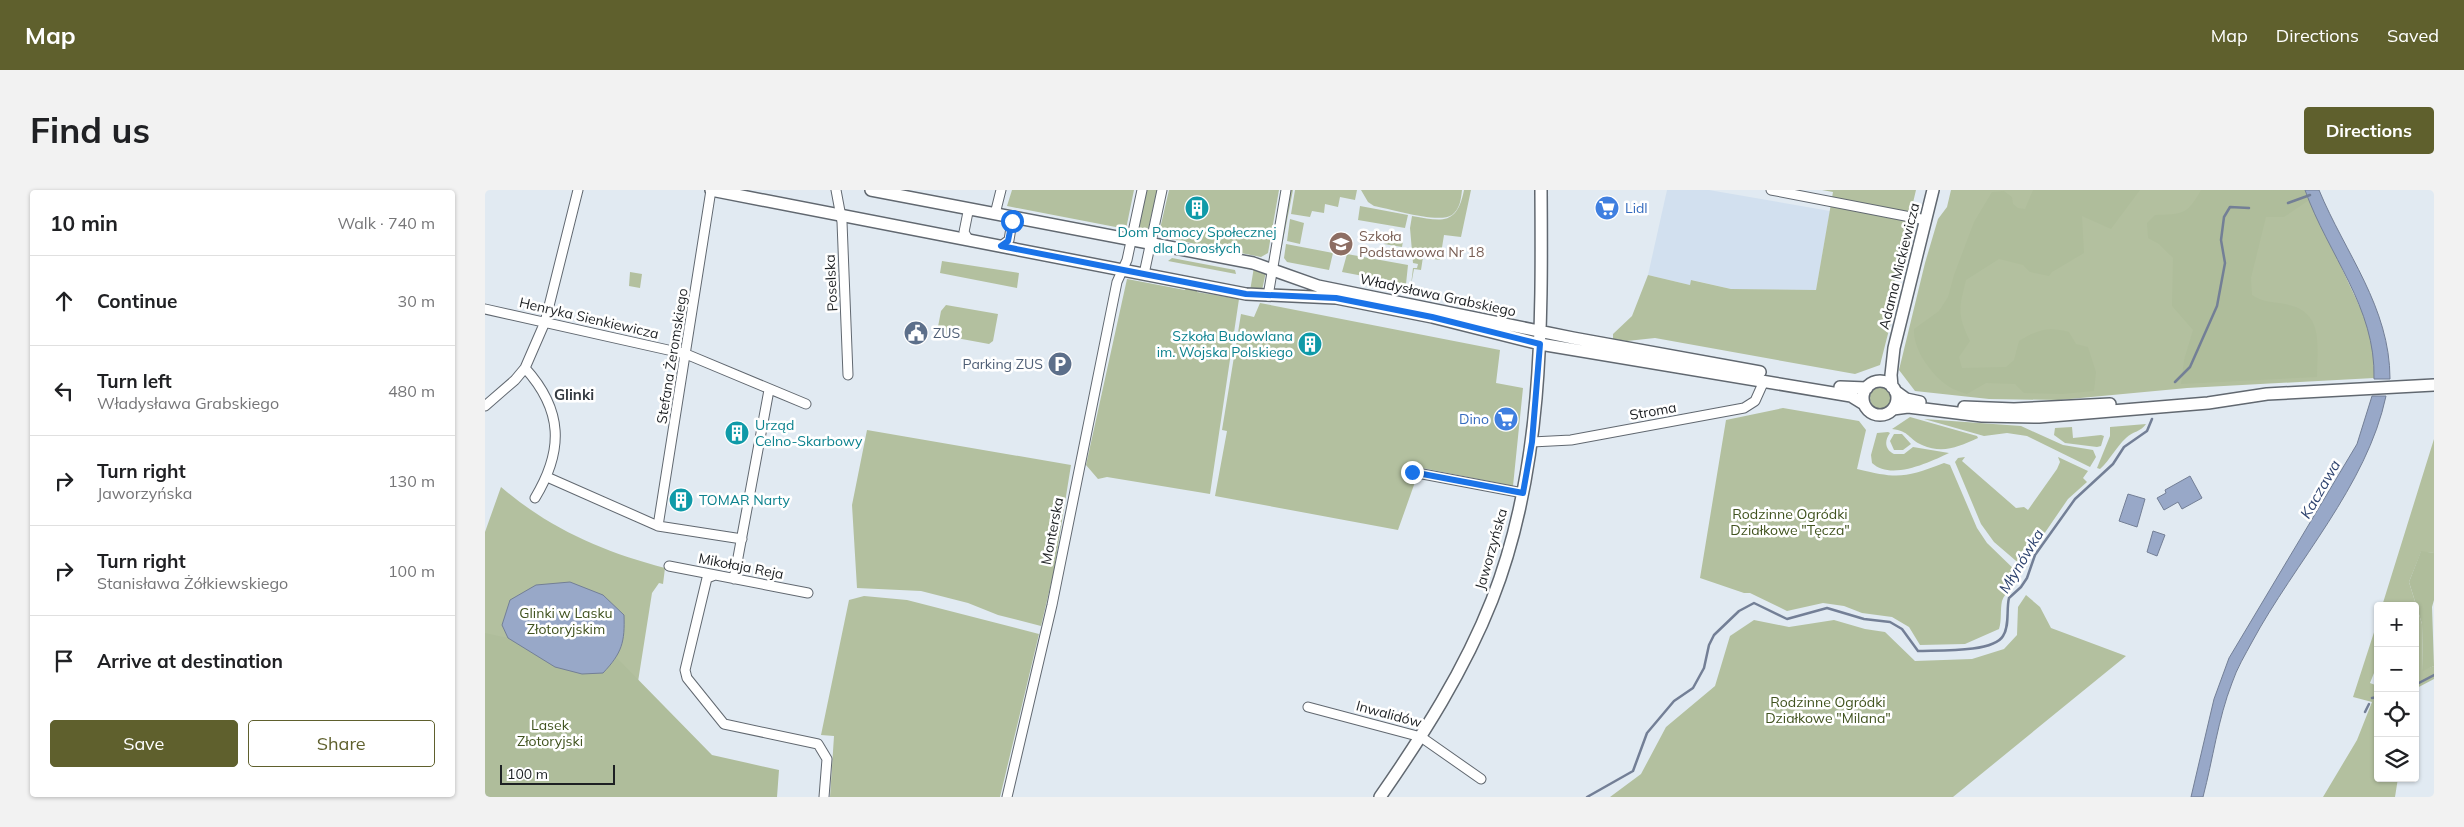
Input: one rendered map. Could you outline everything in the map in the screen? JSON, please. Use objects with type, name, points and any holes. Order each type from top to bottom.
[{"type":"street","points":[[485,406],[515,380],[525,368],[545,322],[579,190]]},
{"type":"street","name":"Władysława Grabskiego","points":[[711,190],[1242,293],[1268,296],[1328,292],[1847,388],[1872,385]]},
{"type":"street","name":"Stefana Żeromskiego","points":[[658,526],[687,354],[711,190]]},
{"type":"street","name":"Poselska","points":[[836,190],[841,215],[848,376]]},
{"type":"street","name":"Władysława Grabskiego","points":[[871,190],[1273,269],[1328,292],[1540,344],[1851,396],[1864,404]]},
{"type":"street","points":[[995,214],[1001,190]]},
{"type":"street","name":"Monterska","points":[[1007,797],[1052,605],[1117,282],[1124,270],[1142,190]]},
{"type":"street","points":[[1144,274],[1162,190]]},
{"type":"street","points":[[1268,296],[1287,190]]},
{"type":"street","name":"Jaworzyńska","points":[[1380,797],[1421,736],[1456,677],[1492,599],[1511,543],[1523,493],[1532,442],[1541,332],[1541,190]]},
{"type":"street","points":[[1771,190],[1926,220]]},
{"type":"street","name":"Adama Mickiewicza","points":[[1894,389],[1891,375],[1894,348],[1933,190]]},
{"type":"street","points":[[968,239],[964,232],[968,212],[973,210]]},
{"type":"street","points":[[1001,246],[1009,240],[1012,221],[1008,216]]},
{"type":"street","name":"Henryka Sienkiewicza","points":[[485,309],[687,354],[769,390],[807,404]]},
{"type":"street","name":"Adama Mickiewicza","points":[[1872,385],[1883,374],[1894,348]]},
{"type":"street","points":[[525,368],[540,385],[555,421],[554,455],[547,477],[535,498]]},
{"type":"street","name":"Stroma","points":[[1532,442],[1571,440],[1744,408],[1755,401],[1764,381]]},
{"type":"street","points":[[2105,408],[1975,407],[1911,400],[1884,382],[1872,385],[1864,396],[1864,404],[1869,411],[1876,414],[1886,414],[1893,409],[1908,407],[1956,414],[2011,417],[2105,408],[2207,395],[2248,395],[2434,386]]},
{"type":"street","points":[[1893,409],[1897,400],[1894,389]]},
{"type":"street","points":[[734,579],[769,390]]},
{"type":"street","points":[[1412,472],[1523,493]]},
{"type":"street","points":[[547,477],[658,526],[742,539]]},
{"type":"street","name":"Mikołaja Reja","points":[[669,566],[808,593]]},
{"type":"street","points":[[715,574],[707,578],[685,670],[687,678],[724,724],[818,744],[827,760],[825,797]]},
{"type":"street","name":"Inwalidów","points":[[1307,707],[1421,736],[1481,779]]},
{"type":"shaded area","points":[[1667,190],[1709,190],[1830,211],[1816,290],[1731,289],[1692,280],[1690,285],[1648,275]]},
{"type":"green space","points":[[1012,190],[1134,190],[1126,229],[1007,206]]},
{"type":"green space","points":[[1145,190],[1157,190],[1147,235],[1136,233]]},
{"type":"green space","points":[[1169,190],[1279,190],[1268,253],[1261,257],[1161,237],[1159,233]]},
{"type":"green space","points":[[1290,190],[1293,190],[1280,256]]},
{"type":"green space","points":[[1295,190],[1357,190],[1355,200],[1340,197],[1338,207],[1325,204],[1324,213],[1312,211],[1310,217],[1291,214]]},
{"type":"green space","points":[[1361,190],[1462,190],[1460,204],[1455,213],[1437,218],[1374,206],[1368,202]]},
{"type":"green space","points":[[1464,190],[1471,190],[1461,237],[1444,235],[1440,260],[1423,257],[1421,270],[1414,269],[1411,285],[1413,268],[1417,268],[1418,264],[1413,263],[1410,228],[1412,216],[1432,219],[1447,218],[1457,210]]},
{"type":"green space","points":[[1822,190],[1916,190],[1894,283],[1891,322],[1880,365],[1855,374],[1655,338],[1627,341],[1613,339],[1613,334],[1632,316],[1648,275],[1690,285],[1691,280],[1731,289],[1816,290],[1833,192]]},
{"type":"green space","points":[[1951,190],[2305,190],[2366,320],[2374,353],[2374,378],[2187,388],[2059,400],[1989,399],[1915,391],[1899,370],[1925,263],[1938,219],[1947,207]]},
{"type":"green space","points":[[2033,190],[2140,190],[2111,229],[2082,216],[2084,253],[2052,272],[2049,276],[2030,272],[2023,265],[1999,259],[1966,280],[1961,305],[1961,318],[1970,341],[1959,357],[1962,368],[2006,367],[2014,360],[2019,341],[2043,330],[2062,330],[2069,332],[2076,344],[2088,347],[2096,372],[2094,391],[2062,394],[2024,393],[2015,384],[1986,383],[1967,394],[1957,391],[1935,375],[1924,361],[1914,337],[1914,329],[1939,311],[1948,297],[1954,275],[1974,222],[1992,192],[2004,191],[2012,197],[2013,204],[2018,208],[2025,209]]},
{"type":"green space","points":[[2201,190],[2305,190],[2309,200],[2284,217],[2266,217],[2251,278],[2252,295],[2264,300],[2298,308],[2307,314],[2313,322],[2316,332],[2317,377],[2181,384],[2184,360],[2193,330],[2172,306],[2173,258],[2159,244],[2148,238],[2147,223],[2155,215],[2178,213],[2188,209]]},
{"type":"green space","points":[[1360,206],[1408,215],[1405,228],[1358,220]]},
{"type":"green space","points":[[1290,219],[1304,223],[1300,244],[1287,241]]},
{"type":"green space","points":[[1389,239],[1403,241],[1402,247],[1384,244]]},
{"type":"green space","points":[[1286,244],[1333,253],[1329,270],[1287,262],[1284,258]]},
{"type":"green space","points":[[1347,254],[1408,265],[1406,284],[1342,272]]},
{"type":"green space","points":[[1172,258],[1235,270],[1236,274],[1168,261]]},
{"type":"green space","points":[[942,261],[1019,273],[1017,288],[940,273]]},
{"type":"green space","points":[[1254,267],[1266,272],[1262,290],[1250,291]]},
{"type":"green space","points":[[630,272],[642,274],[640,288],[629,286]]},
{"type":"green space","points":[[1127,279],[1185,290],[1186,288],[1197,289],[1197,292],[1239,299],[1210,494],[1107,477],[1098,479],[1086,465]]},
{"type":"green space","points":[[1260,303],[1500,350],[1496,383],[1523,388],[1513,486],[1407,465],[1405,478],[1415,482],[1398,530],[1215,496],[1227,431],[1222,430],[1241,314],[1254,317]]},
{"type":"green space","points":[[946,305],[998,314],[993,341],[989,344],[940,335],[937,332],[941,311]]},
{"type":"green space","points":[[1881,387],[1889,390],[1892,398],[1889,406],[1881,409],[1873,406],[1870,398],[1873,390]]},
{"type":"green space","name":"Rodzinne Ogródki Działkowe \"Tęcza\"","points":[[1783,408],[1859,421],[1866,430],[1857,469],[1882,474],[1901,475],[1920,472],[1944,463],[1950,465],[1977,528],[1987,543],[2019,574],[2002,601],[1999,629],[1965,644],[1920,645],[1909,627],[1892,617],[1862,613],[1844,606],[1823,603],[1787,611],[1750,593],[1744,593],[1700,578],[1726,420]]},
{"type":"green space","points":[[1910,417],[1977,436],[1978,438],[1950,448],[1930,448],[1917,443],[1906,433],[1892,429]]},
{"type":"green space","points":[[1924,419],[2021,426],[2063,445],[2093,450],[2096,457],[2090,467],[2027,436],[2007,433],[1984,436]]},
{"type":"green space","points":[[2146,424],[2142,429],[2126,438],[2104,465],[2100,469],[2097,468],[2110,436],[2110,427]]},
{"type":"green space","points":[[2072,427],[2073,438],[2104,436],[2101,446],[2065,443],[2054,435],[2055,428]]},
{"type":"green space","points":[[867,430],[1071,465],[1054,571],[1041,626],[998,615],[968,603],[921,591],[857,588],[852,505]]},
{"type":"green space","points":[[1877,433],[1890,433],[1886,445],[1894,454],[1904,454],[1913,447],[1949,453],[1910,468],[1889,470],[1880,468],[1872,463],[1871,455]]},
{"type":"green space","points":[[1894,434],[1902,434],[1911,444],[1903,450],[1894,450],[1890,441]]},
{"type":"green space","points":[[2434,439],[2434,553],[2421,552],[2409,582],[2415,602],[2383,602]]},
{"type":"green space","points":[[1965,457],[1962,461],[2016,508],[2024,507],[2028,510],[2057,469],[2060,462],[2058,457],[2088,471],[2083,478],[2087,482],[2068,499],[2022,566],[1994,542],[1981,524],[1955,462],[1958,458]]},
{"type":"green space","name":"Glinki w Lasku Złotoryjskim","points":[[501,487],[558,527],[599,546],[642,562],[665,568],[663,584],[659,583],[652,593],[637,688],[485,740],[485,532]]},
{"type":"green space","points":[[2421,551],[2434,553],[2434,600],[2432,607],[2434,666],[2423,671],[2422,624],[2419,614],[2419,602],[2415,602],[2409,582]]},
{"type":"green space","name":"Rodzinne Ogródki Działkowe \"Milana\"","points":[[2026,595],[2040,607],[2051,628],[2126,656],[1953,797],[1610,797],[1641,774],[1666,727],[1715,686],[1730,636],[1754,620],[1789,627],[1834,620],[1865,629],[1885,632],[1915,661],[1972,659],[2004,649],[2017,635],[2018,607]]},
{"type":"green space","points":[[864,596],[907,600],[1039,634],[1000,797],[830,797],[834,736],[821,735],[849,600]]},
{"type":"green space","points":[[2419,614],[2422,624],[2423,670],[2434,666],[2434,679],[2419,687]]},
{"type":"green space","points":[[2374,632],[2374,673],[2370,683],[2374,684],[2374,782],[2397,782],[2395,797],[2323,797],[2357,740],[2372,702],[2353,697]]},
{"type":"green space","name":"Lasek Złotoryjski","points":[[485,633],[508,638],[555,667],[603,673],[617,658],[712,755],[779,770],[777,797],[485,797]]},
{"type":"water","points":[[2305,190],[2319,190],[2364,281],[2383,328],[2388,353],[2390,379],[2374,379],[2373,353],[2359,305]]},
{"type":"water","points":[[2372,396],[2386,396],[2377,429],[2363,461],[2347,492],[2269,612],[2241,662],[2223,711],[2203,797],[2191,797],[2214,699],[2229,658],[2357,444]]},
{"type":"water","points":[[2190,476],[2202,498],[2182,509],[2178,502],[2164,510],[2157,498],[2166,493],[2165,490]]},
{"type":"water","points":[[2128,494],[2145,499],[2137,527],[2119,521]]},
{"type":"water","points":[[2153,531],[2165,535],[2157,556],[2147,552]]},
{"type":"water","points":[[570,582],[603,595],[624,615],[624,633],[621,647],[603,673],[582,674],[555,667],[508,638],[502,625],[510,600],[536,585]]},
{"type":"waterway","name":"Młynówka","points":[[2288,203],[2310,195]]},
{"type":"waterway","name":"Młynówka","points":[[2175,382],[2190,367],[2217,306],[2225,263],[2221,240],[2224,217],[2230,207],[2249,208]]},
{"type":"waterway","name":"Młynówka","points":[[1587,797],[1633,771],[1647,733],[1674,701],[1693,688],[1704,668],[1709,645],[1714,635],[1739,611],[1754,603],[1787,619],[1827,608],[1864,619],[1890,622],[1902,629],[1918,651],[1963,650],[1988,645],[1997,641],[2005,632],[2009,598],[2021,587],[2027,578],[2035,555],[2075,499],[2113,464],[2124,447],[2147,431],[2152,419]]},
{"type":"waterway","points":[[2419,683],[2434,675]]},
{"type":"waterway","points":[[2365,712],[2369,704]]},
{"type":"place","name":"Dom Pomocy Społecznej dla Dorosłych","points":[[1197,208]]},
{"type":"place","name":"Lidl","points":[[1607,208]]},
{"type":"place","name":"Szkoła Podstawowa Nr 18","points":[[1341,244]]},
{"type":"place","name":"ZUS","points":[[916,333]]},
{"type":"place","name":"Szkoła Budowlana im. Wojska Polskiego","points":[[1310,344]]},
{"type":"place","name":"Parking ZUS","points":[[1060,364]]},
{"type":"place","name":"Dino","points":[[1506,419]]},
{"type":"place","name":"Urząd Celno-Skarbowy","points":[[737,433]]},
{"type":"place","name":"TOMAR Narty","points":[[681,500]]},
{"type":"district","name":"Glinki","points":[[574,394]]},
{"type":"route","points":[[1012,221],[1008,241],[1001,246],[1246,294],[1336,298],[1432,317],[1540,344],[1532,442],[1523,493],[1412,472]]},
{"type":"water label","name":"Kaczawa","points":[[2320,489]]}]
